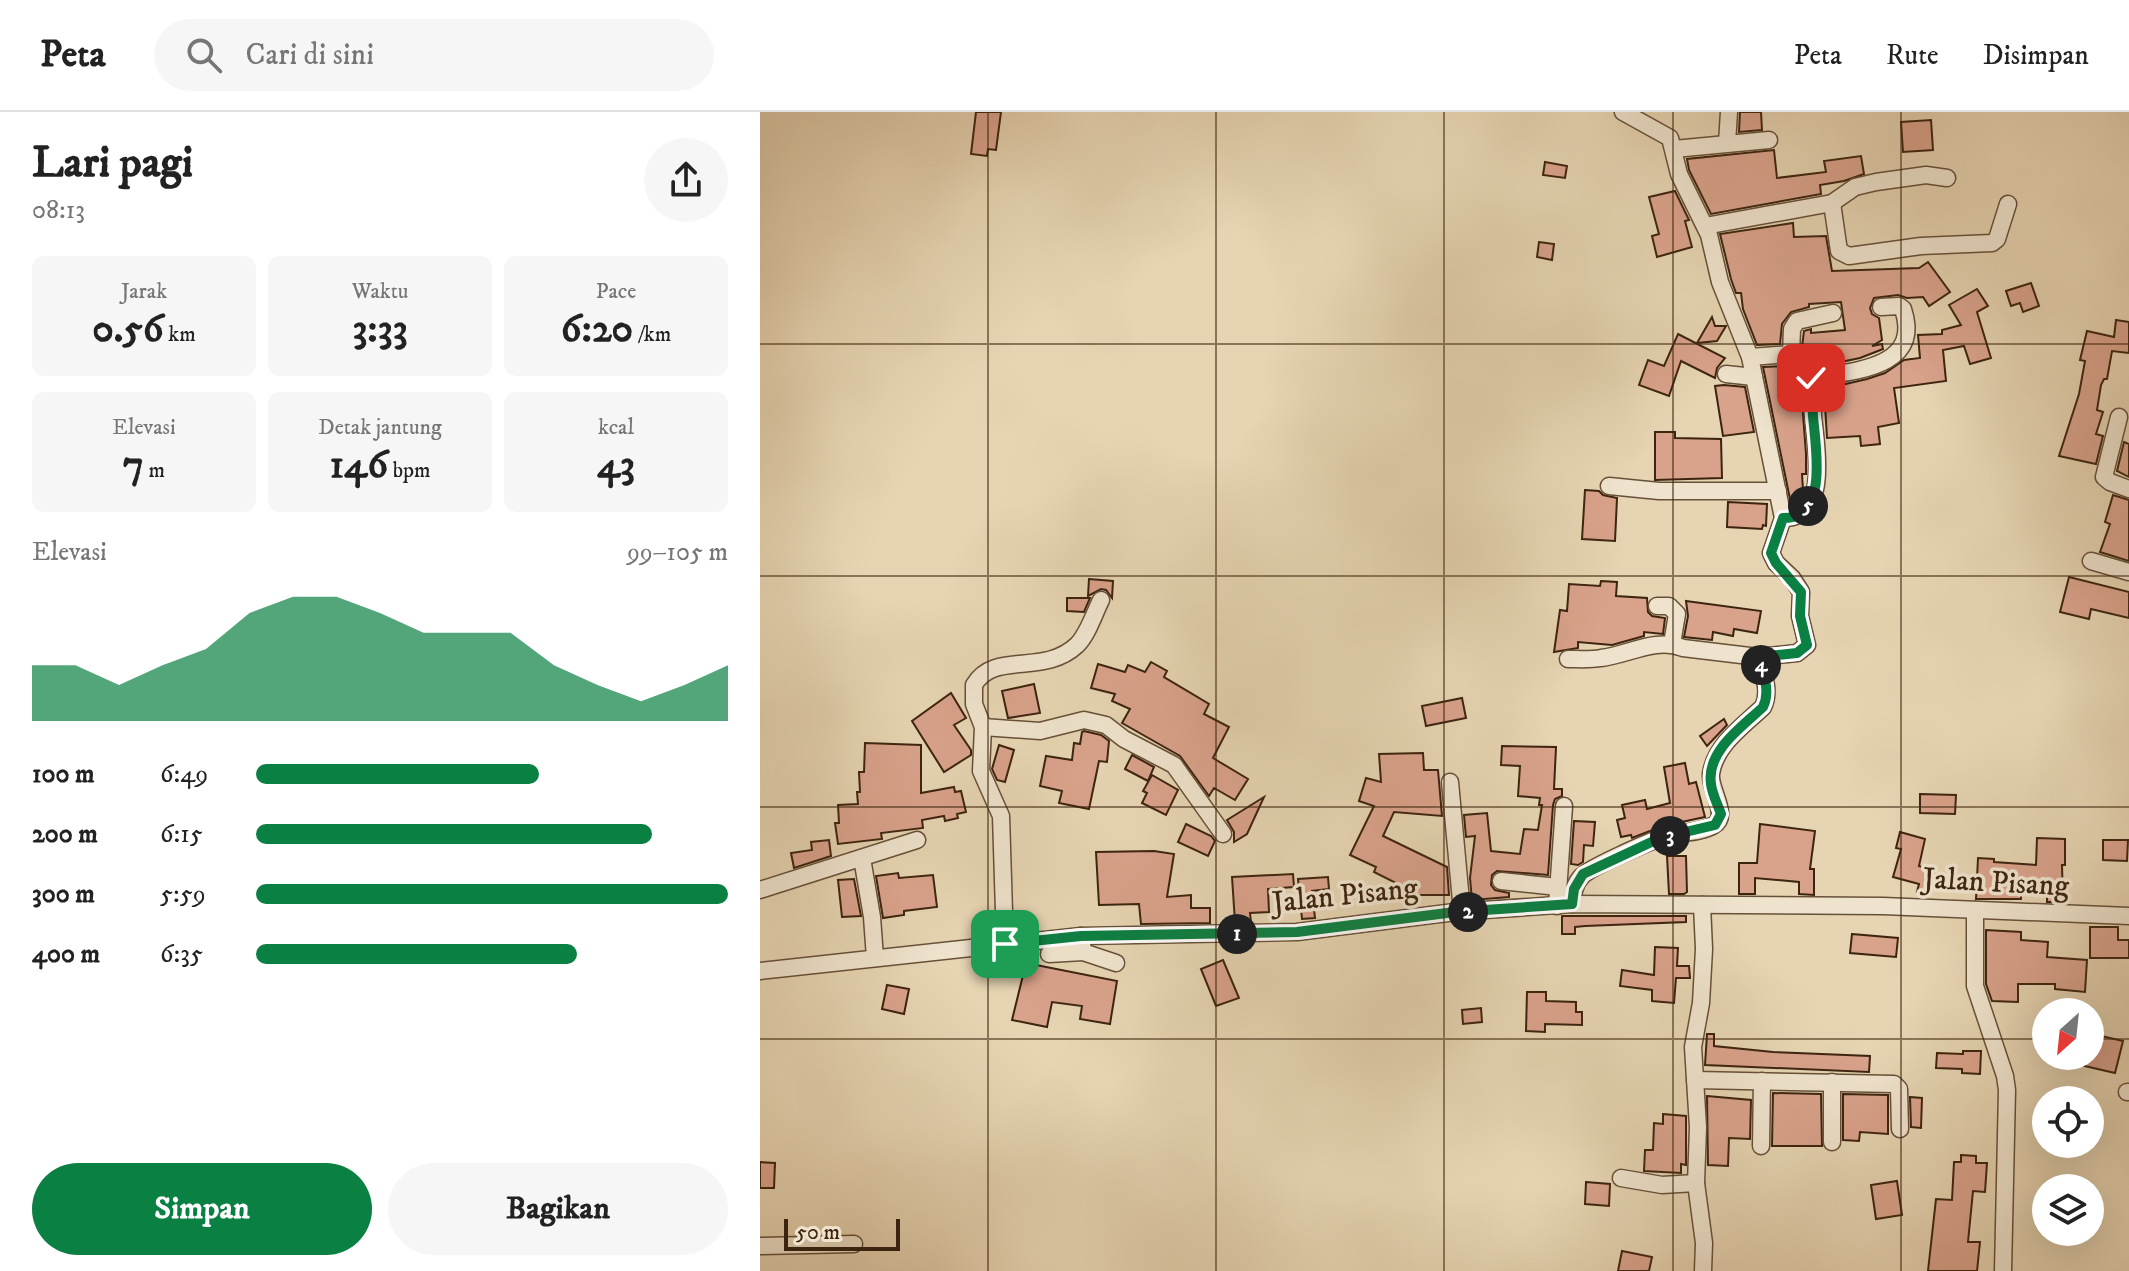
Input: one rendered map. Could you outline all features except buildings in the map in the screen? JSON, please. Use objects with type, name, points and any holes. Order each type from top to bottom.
[{"type":"street","points":[[1568,659],[1599,659],[1660,644],[1758,657],[1797,653],[1807,645],[1800,616],[1801,592],[1771,553],[1783,518],[1778,491],[1750,357],[1720,282],[1705,226],[1684,186],[1670,138],[1623,112]]},
{"type":"street","points":[[1727,143],[1729,112]]},
{"type":"street","points":[[1674,149],[1769,140]]},
{"type":"street","points":[[1705,226],[1832,203],[1855,187],[1876,182],[1926,175],[1947,178]]},
{"type":"street","points":[[1832,203],[1839,251],[1849,256],[1930,245],[1992,243],[1997,239],[2008,204]]},
{"type":"street","points":[[1811,378],[1883,362],[1904,346],[1907,338],[1903,309],[1899,306],[1881,307]]},
{"type":"street","points":[[1783,518],[1804,511],[1814,492],[1817,444],[1811,378],[1791,354],[1792,329],[1797,321],[1833,313]]},
{"type":"street","points":[[1750,357],[1791,354]]},
{"type":"street","points":[[1726,374],[1754,377]]},
{"type":"street","points":[[2119,417],[2104,477],[2129,489]]},
{"type":"street","points":[[1609,486],[1659,491],[1778,491]]},
{"type":"street","points":[[2091,561],[2129,572]]},
{"type":"street","points":[[1005,944],[1001,816],[981,771],[983,727],[973,695],[978,678],[990,668],[1043,662],[1067,652],[1085,635],[1101,600]]},
{"type":"street","points":[[1657,606],[1669,606],[1677,614],[1672,644]]},
{"type":"street","points":[[1564,905],[1583,874],[1660,838],[1710,827],[1718,822],[1721,814],[1711,784],[1711,773],[1721,747],[1763,707],[1766,700],[1766,686],[1758,657]]},
{"type":"street","points":[[983,727],[1040,731],[1084,720],[1106,725],[1124,739],[1174,765],[1223,834]]},
{"type":"street","points":[[1450,782],[1462,912]]},
{"type":"street","points":[[1564,806],[1558,887],[1564,905]]},
{"type":"street","points":[[760,890],[917,840]]},
{"type":"street","points":[[862,858],[875,958]]},
{"type":"street","points":[[1501,881],[1558,887]]},
{"type":"street","name":"Jalan Pisang","points":[[760,971],[1005,944],[1082,944],[1297,932],[1462,912],[1564,905],[1975,910],[2129,916]]},
{"type":"street","points":[[1702,905],[1704,949],[1701,1003],[1693,1047],[1698,1127],[1696,1183],[1704,1243],[1703,1271]]},
{"type":"street","points":[[1975,910],[1975,986],[2007,1090],[2003,1271]]},
{"type":"street","points":[[1049,954],[1082,944],[1116,963]]},
{"type":"street","points":[[1695,1080],[1894,1084],[1899,1089],[1900,1129]]},
{"type":"street","points":[[1761,1146],[1762,1081]]},
{"type":"street","points":[[1832,1082],[1832,1142]]},
{"type":"street","points":[[1621,1178],[1662,1185],[1696,1183]]},
{"type":"street","points":[[760,1246],[854,1244]]},
{"type":"route","points":[[1005,944],[1081,936],[1297,932],[1455,912],[1572,904],[1574,889],[1583,874],[1660,838],[1715,825],[1721,814],[1711,784],[1714,761],[1721,747],[1763,707],[1766,700],[1766,686],[1758,657],[1797,653],[1807,645],[1800,616],[1801,592],[1776,563],[1771,548],[1783,518],[1804,511],[1811,503],[1814,492],[1817,444],[1811,378]]}]
